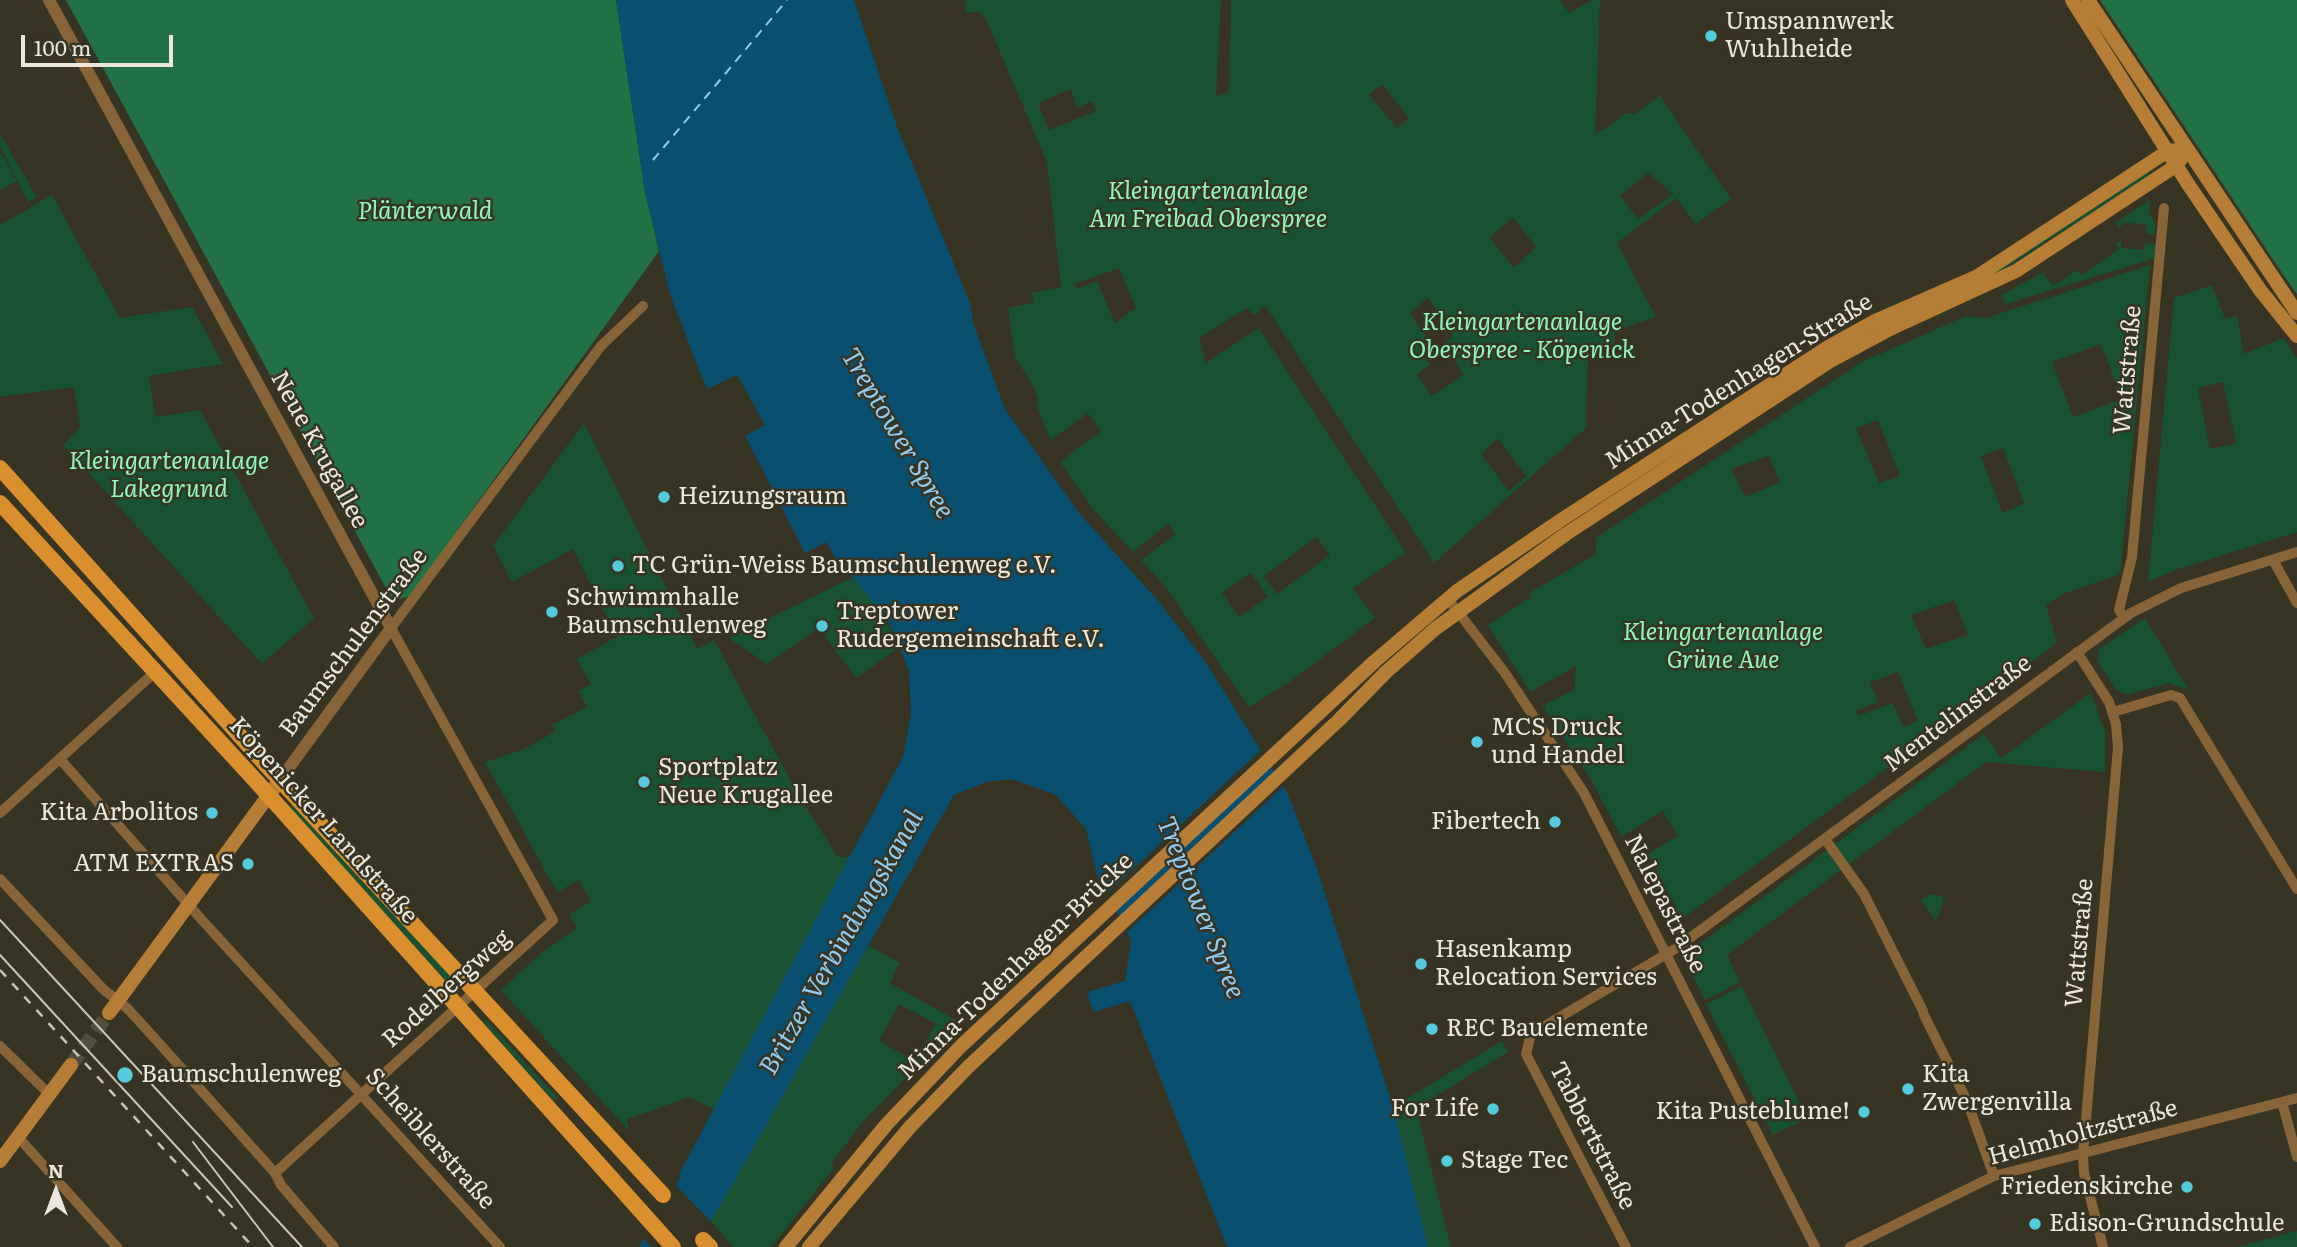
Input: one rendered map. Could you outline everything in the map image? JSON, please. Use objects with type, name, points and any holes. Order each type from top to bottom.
[{"type":"main road","points":[[2072,0],[2260,290],[2297,336]]},
{"type":"main road","points":[[2088,0],[2297,313]]},
{"type":"main road","name":"Minna-Todenhagen-Straße","points":[[1326,706],[1448,599],[1560,520],[1828,347],[1873,322],[2000,263],[2168,151],[2187,149]]},
{"type":"main road","name":"Minna-Todenhagen-Straße","points":[[1339,720],[1386,672],[1458,612],[1566,534],[1832,360],[1888,330],[2016,271],[2177,165],[2187,149]]},
{"type":"main road","name":"Köpenicker Landstraße","points":[[0,468],[280,780],[663,1195]]},
{"type":"main road","name":"Köpenicker Landstraße","points":[[0,503],[269,795],[673,1247]]},
{"type":"main road","name":"Minna-Todenhagen-Brücke","points":[[786,1247],[864,1150],[961,1046],[1326,706]]},
{"type":"main road","name":"Minna-Todenhagen-Brücke","points":[[809,1247],[878,1163],[995,1040],[1339,720]]},
{"type":"main road","name":"Baumschulenstraße","points":[[114,1007],[280,780]]},
{"type":"main road","points":[[0,1161],[71,1065]]},
{"type":"main road","points":[[608,1173],[609,1136]]},
{"type":"street","name":"Neue Krugallee","points":[[49,0],[553,920]]},
{"type":"street","name":"Wattstraße","points":[[2124,617],[2119,610],[2132,557],[2164,208]]},
{"type":"street","name":"Baumschulenstraße","points":[[280,780],[601,346],[643,306]]},
{"type":"street","name":"Mentelinstraße","points":[[1667,954],[2124,617],[2181,588],[2297,552]]},
{"type":"street","points":[[2273,560],[2297,603]]},
{"type":"street","name":"Nalepastraße","points":[[1448,599],[1505,673],[1584,793],[1815,1247]]},
{"type":"street","name":"Wattstraße","points":[[2077,652],[2113,712],[2116,773],[2083,1154],[2084,1173],[2103,1247]]},
{"type":"street","points":[[0,813],[155,672]]},
{"type":"street","points":[[2113,712],[2171,695],[2180,698],[2297,889]]},
{"type":"street","name":"Scheiblerstraße","points":[[60,759],[500,1247]]},
{"type":"street","points":[[1825,839],[1864,894],[1969,1106],[1994,1176]]},
{"type":"street","points":[[0,879],[114,1007],[275,1173],[281,1185],[334,1247]]},
{"type":"street","name":"Rodelbergweg","points":[[275,1173],[553,920]]},
{"type":"street","name":"Tabbertstraße","points":[[1626,1247],[1526,1054],[1527,1041],[1531,1034],[1667,954]]},
{"type":"street","points":[[0,1046],[49,1094]]},
{"type":"street","name":"Helmholtzstraße","points":[[1850,1247],[1994,1176],[2297,1098]]},
{"type":"street","points":[[2282,1102],[2297,1157]]},
{"type":"street","points":[[18,1136],[117,1247]]},
{"type":"green space","name":"Plänterwald","points":[[66,0],[616,0],[645,192],[659,251],[410,596],[393,601]]},
{"type":"green space","name":"Kleingartenanlage Am Freibad Oberspree","points":[[966,0],[1221,0],[1216,96],[1229,92],[1231,0],[1560,0],[1569,13],[1592,0],[1600,0],[1595,133],[1626,113],[1634,114],[1660,96],[1731,199],[1696,224],[1676,198],[1617,243],[1656,317],[1615,331],[1614,348],[1588,348],[1586,428],[1434,563],[1265,305],[1254,315],[1247,308],[1199,338],[1206,363],[1259,328],[1406,553],[1353,588],[1375,618],[1288,683],[1249,707],[1168,590],[1141,560],[1176,534],[1168,524],[1133,552],[1093,509],[1060,462],[1101,431],[1088,413],[1051,440],[1036,404],[1039,403],[1034,388],[1015,357],[1008,308],[1034,303],[1031,293],[1061,287],[1047,162],[985,17],[980,12],[965,13]],"holes":[[[1382,84],[1409,118],[1397,128],[1369,95]],[[1071,89],[1077,108],[1092,101],[1096,111],[1049,130],[1038,103]],[[1648,173],[1673,194],[1638,219],[1620,196]],[[1513,217],[1536,247],[1514,268],[1490,238]],[[1119,268],[1136,308],[1115,323],[1097,281],[1076,289],[1075,284]],[[1428,297],[1453,336],[1444,343],[1464,375],[1432,396],[1417,374],[1430,365],[1425,357],[1435,349],[1410,314]],[[1498,438],[1526,476],[1509,491],[1481,454]],[[1316,537],[1330,555],[1277,594],[1264,576]],[[1251,573],[1268,597],[1239,617],[1222,593]]]},
{"type":"green space","points":[[2100,0],[2297,0],[2297,294],[2282,273]]},
{"type":"green space","points":[[0,134],[37,197],[28,202],[0,146]]},
{"type":"green space","points":[[2,154],[17,181],[0,190],[0,155]]},
{"type":"green space","points":[[2148,171],[2151,174],[1984,282],[2004,265]]},
{"type":"green space","name":"Kleingartenanlage Lakegrund","points":[[52,195],[120,318],[192,307],[223,364],[149,376],[155,417],[200,410],[314,618],[262,664],[63,445],[80,427],[74,387],[0,397],[0,225]]},
{"type":"green space","points":[[2150,200],[2149,213],[2155,223],[2155,235],[2147,234],[2145,224],[2123,223],[2119,229],[2115,223]]},
{"type":"green space","points":[[2121,241],[2121,248],[2144,250],[2145,243],[2157,244],[2156,258],[2005,304],[2002,295],[2043,272],[2053,286],[2078,270],[2082,275],[2119,249],[2115,243]]},
{"type":"green space","name":"Kleingartenanlage Grüne Aue","points":[[2150,265],[2120,574],[2063,594],[2046,605],[2057,643],[1682,919],[1648,854],[1678,836],[1663,811],[1621,837],[1591,779],[1542,706],[1574,690],[1576,666],[1530,692],[1488,625],[1531,597],[1529,593],[1596,554],[1596,538],[1860,363],[1966,316],[1986,318]],"holes":[[[2101,344],[2122,399],[2073,417],[2052,362]],[[1878,420],[1900,476],[1879,483],[1856,428]],[[2003,448],[2024,504],[2002,513],[1981,456]],[[1769,456],[1780,482],[1746,497],[1731,469]],[[1954,600],[1968,635],[1926,649],[1911,615]],[[1898,672],[1918,721],[1903,727],[1893,703],[1858,716],[1856,711],[1878,702],[1870,682]]]},
{"type":"green space","points":[[2212,285],[2225,319],[2237,316],[2244,354],[2283,338],[2297,358],[2297,532],[2175,570],[2148,582],[2174,298]],"holes":[[[2223,382],[2236,443],[2210,449],[2198,388]]]},
{"type":"green space","points":[[584,423],[697,649],[714,640],[803,803],[838,857],[850,857],[715,1110],[690,1097],[627,1119],[629,1131],[501,990],[544,951],[577,928],[569,914],[591,902],[579,880],[557,892],[485,762],[522,750],[555,732],[552,725],[587,707],[579,691],[591,684],[577,659],[617,637],[573,549],[512,582],[493,546]]},
{"type":"green space","name":"Treptower Rudergemeinschaft e.V.","points":[[853,577],[878,605],[900,647],[856,678],[819,628],[767,664],[729,638]]},
{"type":"green space","points":[[2145,618],[2189,690],[2168,683],[2126,695],[2115,689],[2097,660],[2099,649]]},
{"type":"green space","points":[[2091,693],[2105,732],[2105,772],[1986,762],[1727,955],[1740,982],[1705,1000],[1687,964],[1689,952],[1984,734],[2001,758]]},
{"type":"green space","points":[[291,804],[381,902],[402,921],[457,984],[451,986],[289,808]]},
{"type":"green space","points":[[1931,894],[1945,897],[1936,921],[1921,900]]},
{"type":"green space","points":[[868,945],[900,963],[890,983],[959,1022],[860,1125],[831,1164],[834,1168],[771,1247],[733,1247],[710,1220]],"holes":[[[899,1004],[936,1024],[915,1061],[879,1041]]]},
{"type":"green space","points":[[1742,986],[1807,1118],[1773,1135],[1706,1004]]},
{"type":"green space","points":[[486,1020],[557,1097],[553,1100],[483,1022]]},
{"type":"green space","points":[[1502,1041],[1508,1052],[1416,1108],[1451,1247],[1428,1247],[1393,1107]]},
{"type":"green space","points":[[2297,1231],[2297,1247],[2236,1247],[2274,1237]]},
{"type":"water","points":[[616,0],[854,0],[897,127],[970,303],[973,323],[1005,409],[1079,513],[1160,603],[1206,663],[1287,792],[1317,869],[1393,1107],[1428,1247],[1227,1247],[1130,1001],[1093,1012],[1087,992],[1125,981],[1131,941],[1105,887],[1100,886],[1086,829],[1056,795],[1012,779],[986,782],[954,795],[720,1206],[693,1247],[639,1247],[680,1178],[680,1172],[903,757],[911,714],[909,671],[890,624],[853,577],[841,569],[827,542],[805,553],[745,436],[765,425],[737,375],[707,389],[701,375],[670,294],[645,192]]},
{"type":"pier","points":[[1263,748],[1273,763],[1113,912],[1105,895]]},
{"type":"pier","points":[[1277,770],[1286,784],[1124,935],[1117,919]]},
{"type":"pier","points":[[674,1183],[712,1223],[697,1247],[651,1247],[643,1238]]},
{"type":"ferry route","points":[[653,160],[787,0]]},
{"type":"tunnel","points":[[71,1065],[109,1013]]},
{"type":"tram line","points":[[0,920],[302,1247]]},
{"type":"tram line","points":[[0,955],[232,1207]]},
{"type":"tram line","points":[[193,1142],[273,1247]]},
{"type":"railway","points":[[0,970],[253,1247]]},
{"type":"place","name":"Umspannwerk Wuhlheide","points":[[1711,36]]},
{"type":"place","name":"Heizungsraum","points":[[664,497]]},
{"type":"place","name":"TC Grün-Weiss Baumschulenweg e.V.","points":[[618,566]]},
{"type":"place","name":"Schwimmhalle Baumschulenweg","points":[[552,612]]},
{"type":"place","name":"Treptower Rudergemeinschaft e.V.","points":[[822,626]]},
{"type":"place","name":"MCS Druck und Handel","points":[[1477,742]]},
{"type":"place","name":"Sportplatz Neue Krugallee","points":[[644,782]]},
{"type":"place","name":"Kita Arbolitos","points":[[212,813]]},
{"type":"place","name":"Fibertech","points":[[1555,822]]},
{"type":"place","name":"ATM EXTRAS","points":[[248,864]]},
{"type":"place","name":"Hasenkamp Relocation Services","points":[[1421,964]]},
{"type":"place","name":"REC Bauelemente","points":[[1432,1029]]},
{"type":"place","name":"Baumschulenweg","points":[[125,1075]]},
{"type":"place","name":"Kita Zwergenvilla","points":[[1908,1089]]},
{"type":"place","name":"For Life","points":[[1493,1109]]},
{"type":"place","name":"Kita Pusteblume!","points":[[1864,1112]]},
{"type":"place","name":"Stage Tec","points":[[1447,1161]]},
{"type":"place","name":"Friedenskirche","points":[[2187,1187]]},
{"type":"place","name":"Edison-Grundschule","points":[[2035,1224]]},
{"type":"park label","name":"Kleingartenanlage Oberspree - Köpenick","points":[[1522,337]]},
{"type":"water label","name":"Treptower Spree","points":[[897,434]]},
{"type":"water label","name":"Treptower Spree","points":[[1200,908]]},
{"type":"water label","name":"Britzer Verbindungskanal","points":[[842,943]]}]
